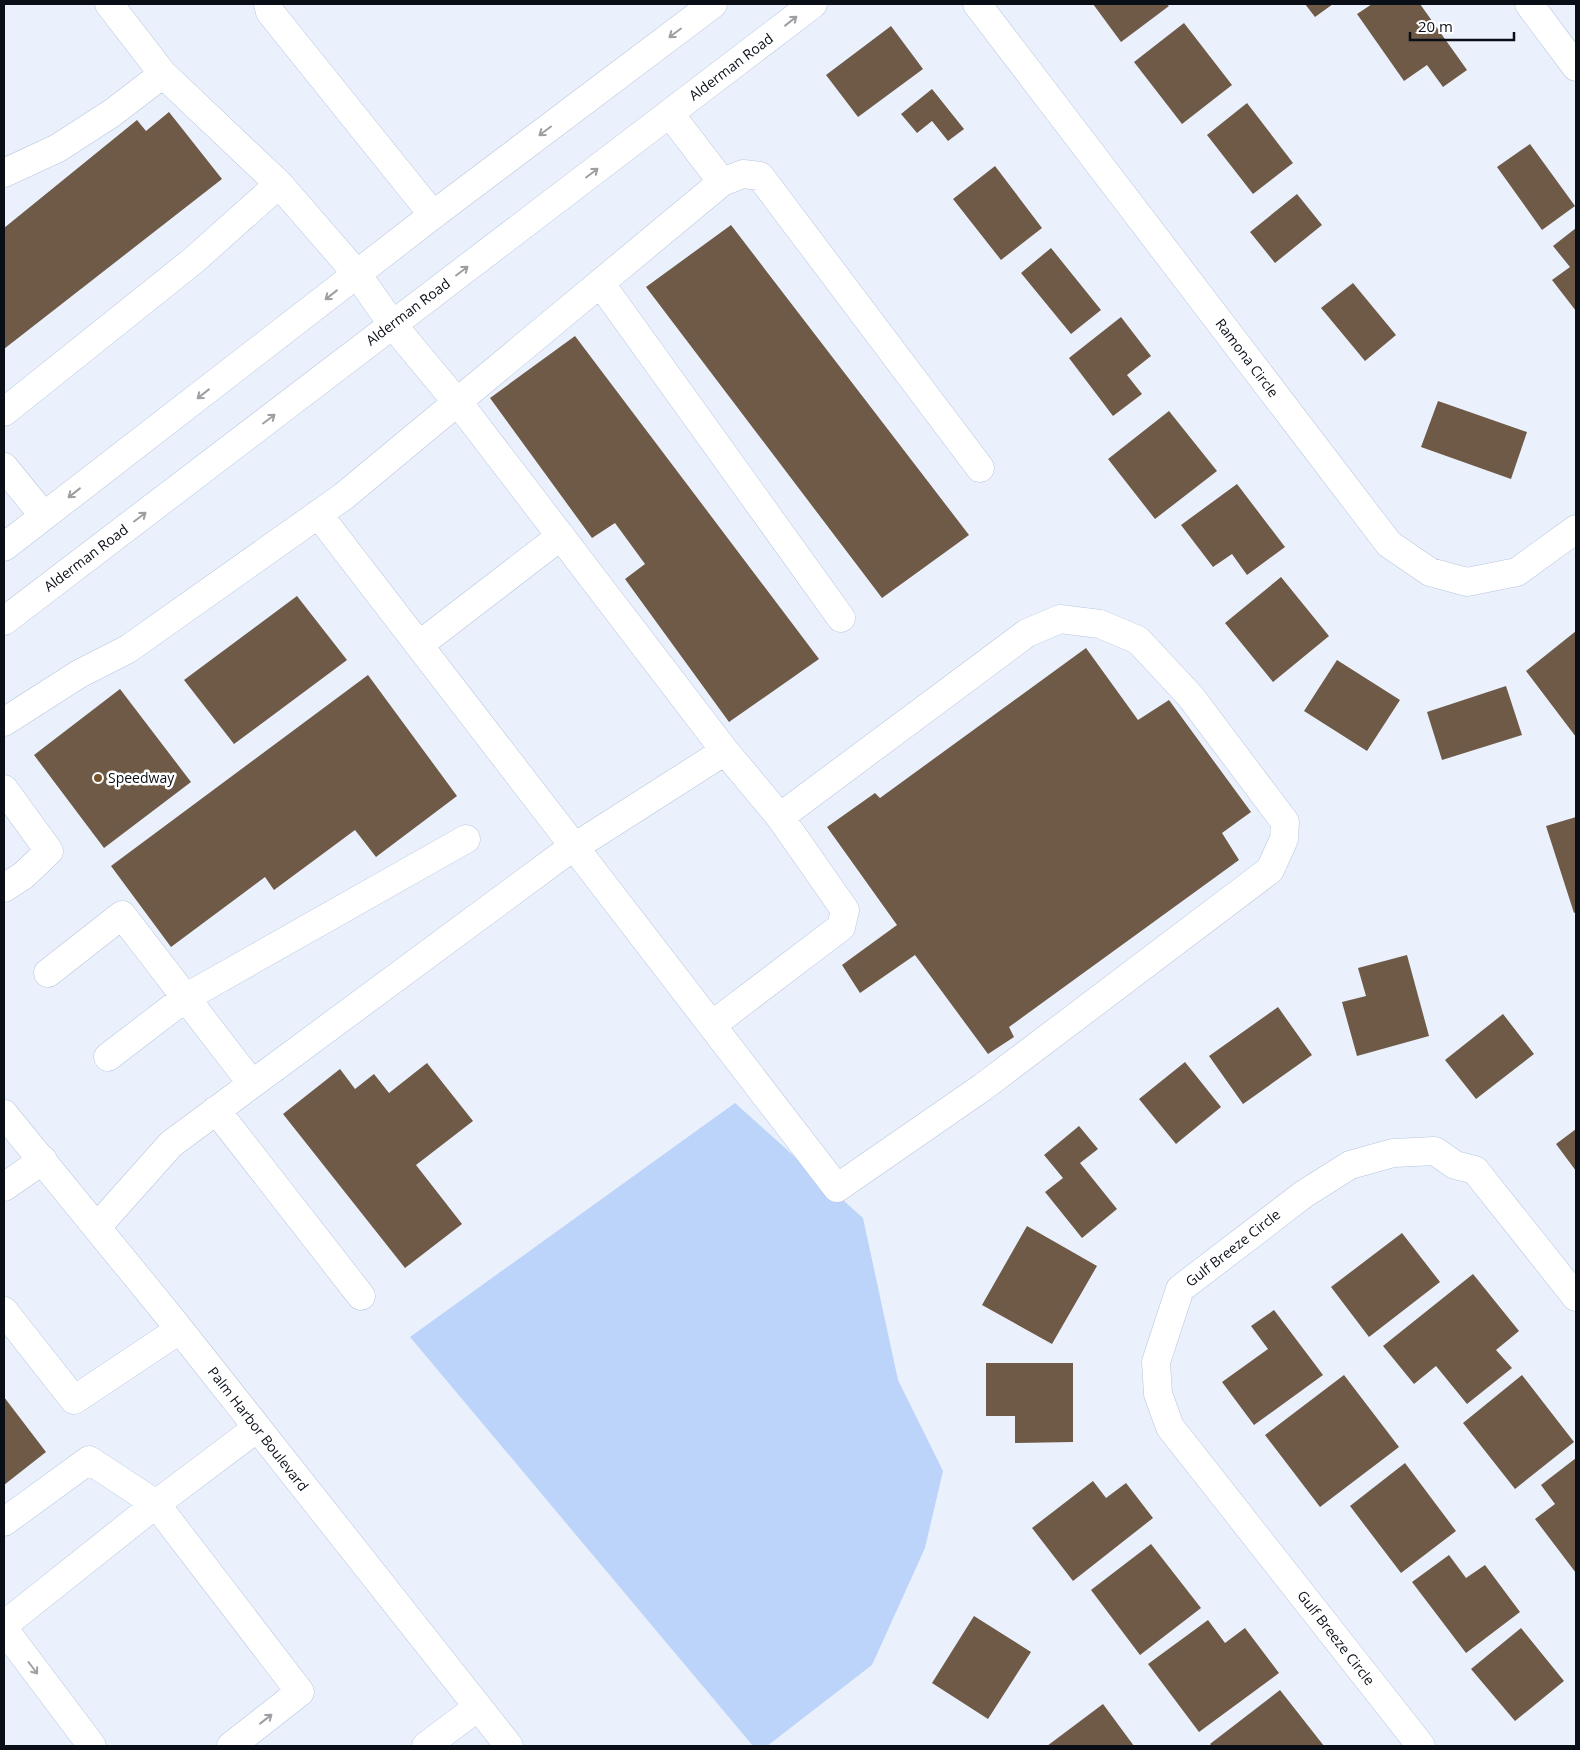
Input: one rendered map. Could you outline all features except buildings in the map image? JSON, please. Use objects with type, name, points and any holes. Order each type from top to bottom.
[{"type":"main road","points":[[109,4],[163,74],[279,184],[357,274],[392,324],[457,403],[726,751],[780,817],[845,910],[841,926],[712,1025]]},
{"type":"main road","points":[[268,4],[270,12],[433,215]]},
{"type":"main road","points":[[4,547],[433,215],[714,4]]},
{"type":"main road","name":"Alderman Road","points":[[4,621],[813,4]]},
{"type":"main road","name":"Ramona Circle","points":[[977,4],[1389,544],[1430,572],[1466,582],[1517,572],[1576,529]]},
{"type":"main road","points":[[1528,4],[1576,67]]},
{"type":"main road","points":[[4,173],[58,148],[112,113],[163,74]]},
{"type":"main road","points":[[670,114],[722,182]]},
{"type":"main road","points":[[4,722],[79,674],[128,649],[344,496],[722,182],[743,174],[760,176],[980,468]]},
{"type":"main road","points":[[4,412],[194,260],[279,184]]},
{"type":"main road","points":[[600,284],[841,618]]},
{"type":"main road","points":[[4,467],[44,516]]},
{"type":"main road","points":[[318,514],[837,1188],[983,1088],[1270,870],[1284,839],[1285,822],[1191,697],[1138,640],[1100,624],[1060,619],[1027,634],[780,817]]},
{"type":"main road","points":[[419,644],[561,536]]},
{"type":"main road","points":[[97,1227],[171,1144],[559,857],[726,751]]},
{"type":"main road","points":[[4,789],[49,851],[24,875],[4,888]]},
{"type":"main road","points":[[108,1057],[185,998],[466,839]]},
{"type":"main road","points":[[48,973],[122,915],[252,1084]]},
{"type":"main road","points":[[216,1110],[361,1296]]},
{"type":"main road","name":"Palm Harbor Boulevard","points":[[4,1114],[97,1227],[509,1746]]},
{"type":"main road","name":"Gulf Breeze Circle","points":[[1422,1746],[1170,1427],[1158,1394],[1156,1362],[1180,1289],[1304,1194],[1350,1165],[1392,1153],[1435,1151],[1455,1165],[1475,1170],[1576,1297]]},
{"type":"main road","points":[[4,1187],[43,1160]]},
{"type":"main road","points":[[4,1311],[74,1400],[179,1330]]},
{"type":"main road","points":[[4,1625],[156,1504],[257,1428]]},
{"type":"main road","points":[[4,1522],[89,1460],[156,1504],[300,1692],[231,1746]]},
{"type":"main road","points":[[4,1629],[92,1746]]},
{"type":"main road","points":[[426,1746],[478,1707]]},
{"type":"shaded area","points":[[735,1103],[863,1218],[898,1380],[943,1471],[925,1548],[872,1665],[767,1746],[753,1746],[410,1337]]},
{"type":"place","name":"Speedway","points":[[98,778]]}]
